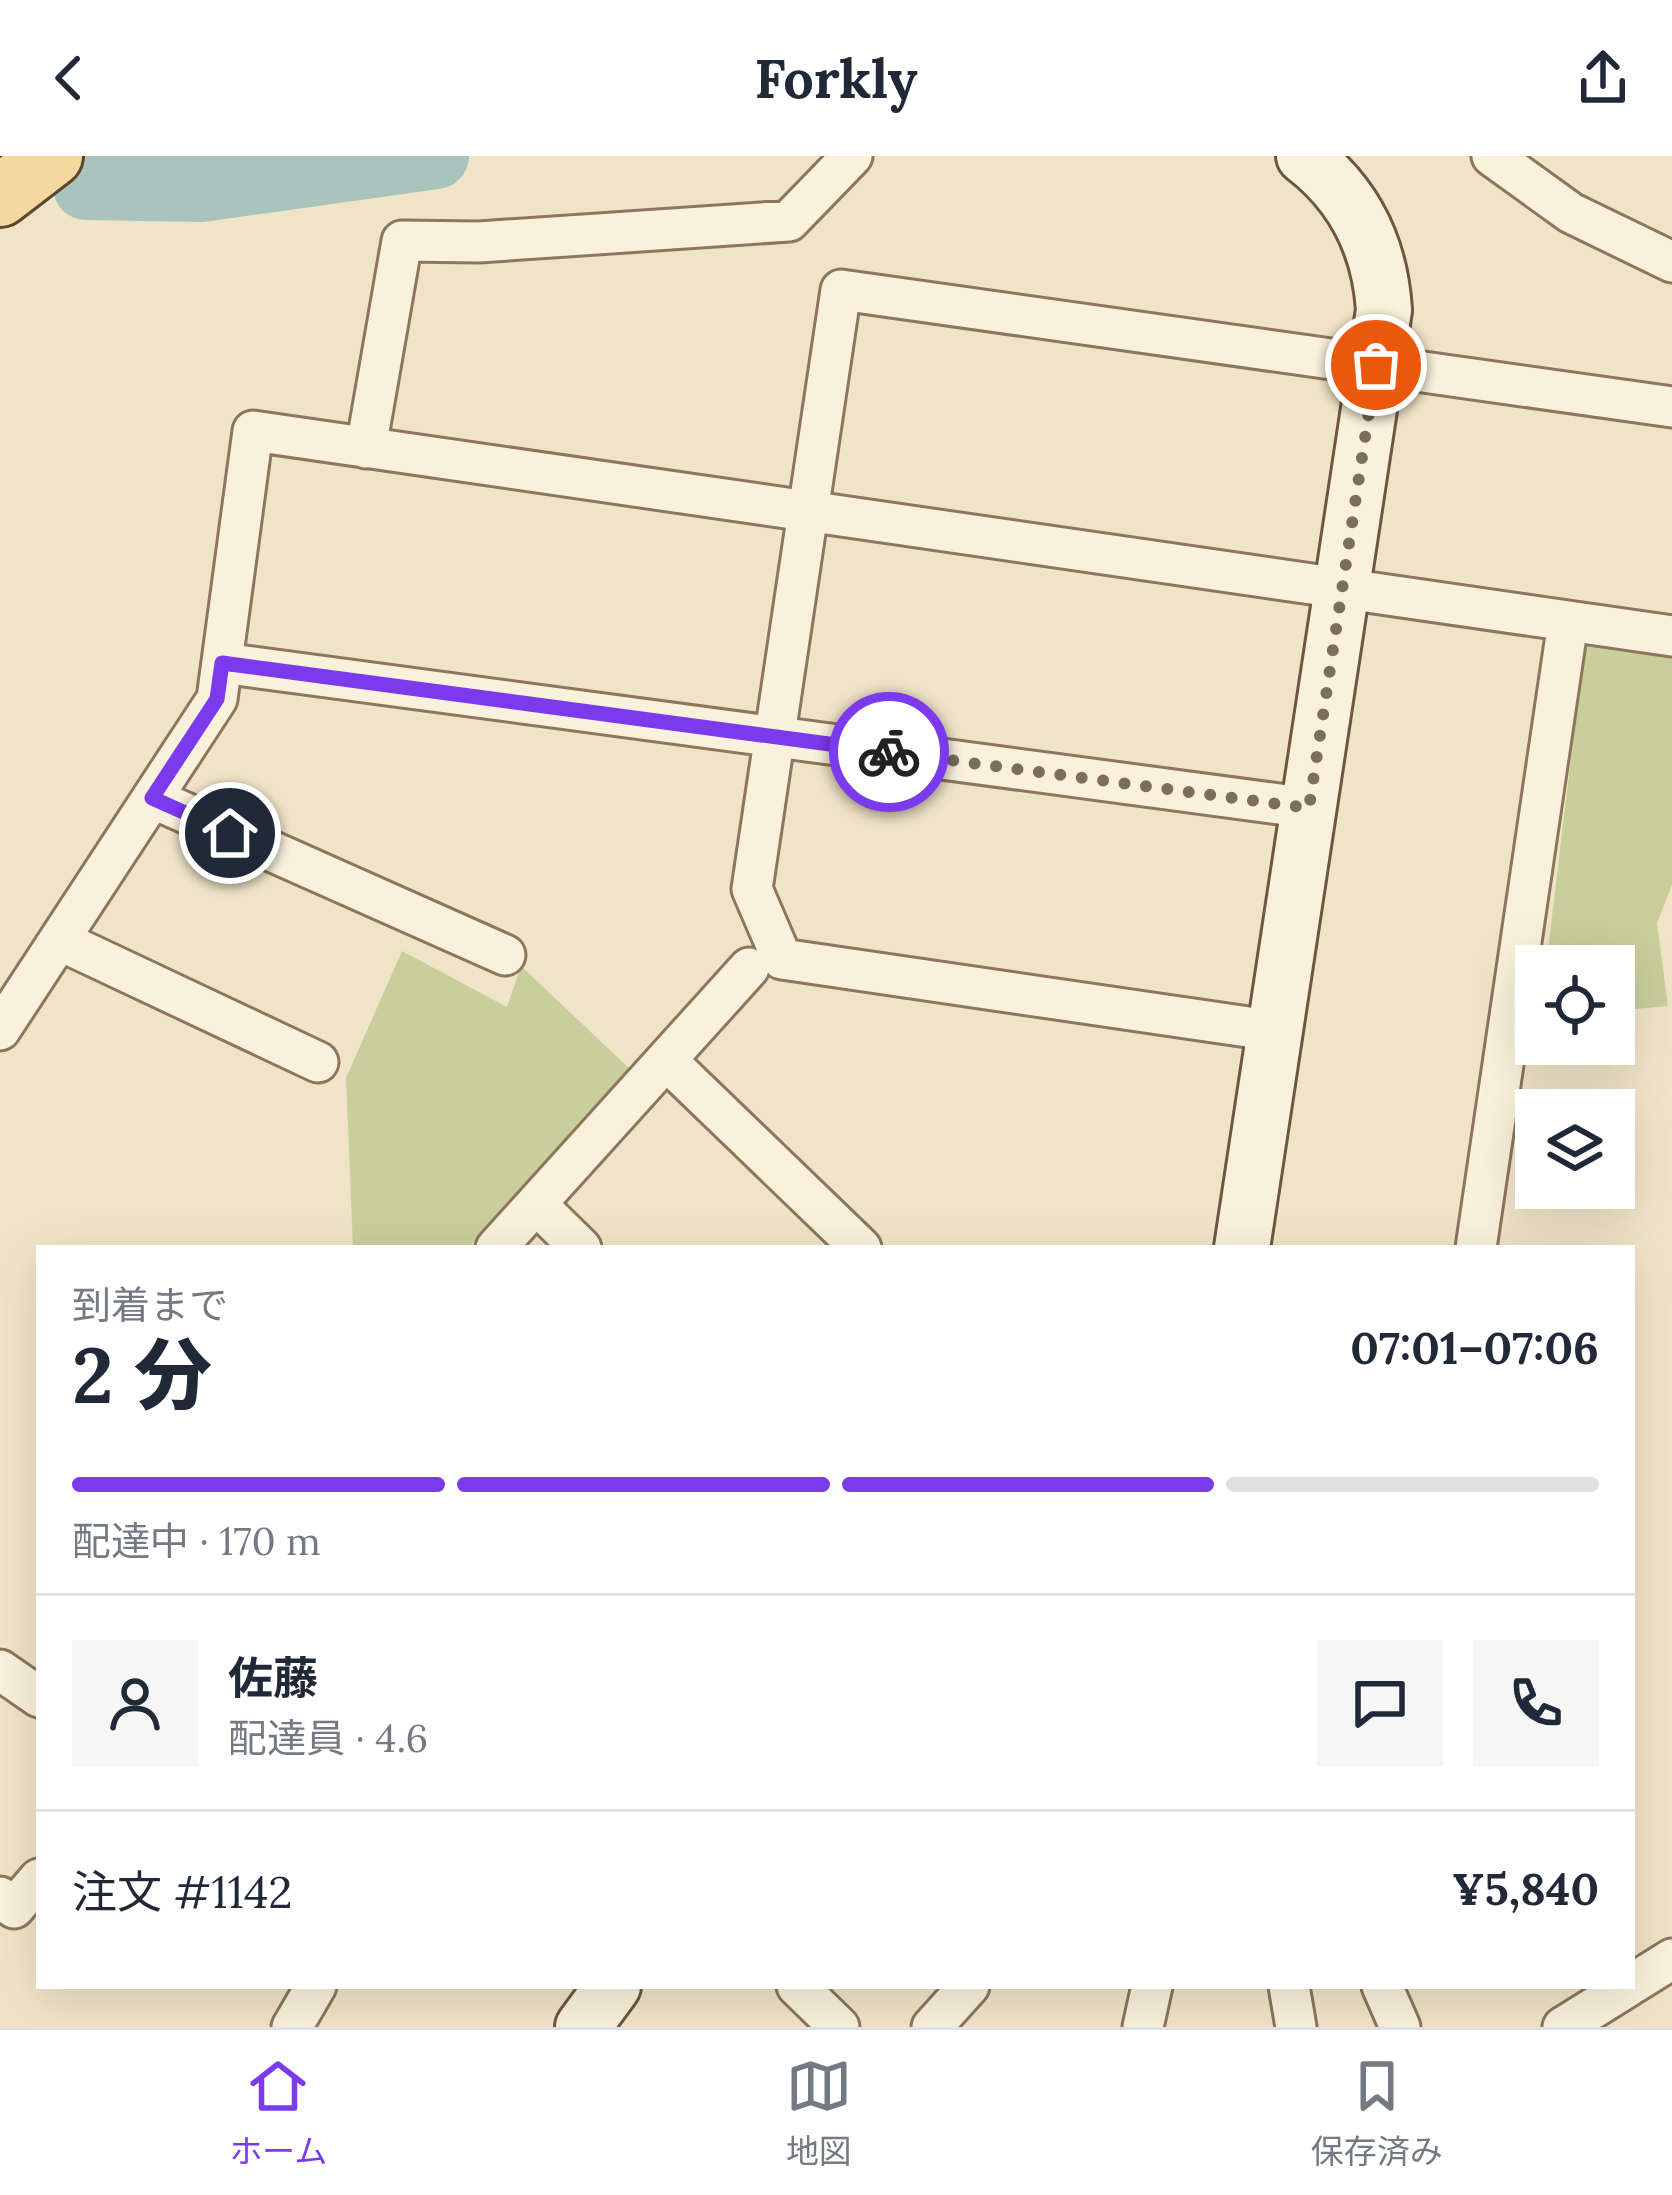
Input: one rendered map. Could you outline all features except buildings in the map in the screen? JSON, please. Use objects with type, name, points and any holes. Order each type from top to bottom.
[{"type":"main road","points":[[0,196],[52,156]]},
{"type":"street","points":[[366,448],[402,241],[479,242],[789,221],[852,156]]},
{"type":"street","points":[[1242,1245],[1384,310],[1374,245],[1354,207],[1304,156]]},
{"type":"street","points":[[1492,156],[1571,213],[1672,262]]},
{"type":"street","points":[[1275,1031],[782,958],[752,889],[841,290],[1672,407]]},
{"type":"street","points":[[0,1030],[217,699],[253,431],[1672,636]]},
{"type":"street","points":[[1476,1245],[1568,622]]},
{"type":"street","points":[[222,663],[1309,808]]},
{"type":"street","points":[[152,798],[505,955]]},
{"type":"street","points":[[59,940],[319,1062]]},
{"type":"street","points":[[499,1245],[749,968]]},
{"type":"street","points":[[667,1060],[858,1245]]},
{"type":"street","points":[[536,1204],[578,1245]]},
{"type":"street","points":[[0,1670],[36,1695]]},
{"type":"street","points":[[0,1897],[14,1908],[36,1882]]},
{"type":"street","points":[[1635,1982],[1672,1959]]},
{"type":"street","points":[[292,2027],[314,1989]]},
{"type":"street","points":[[583,2027],[611,1989]]},
{"type":"street","points":[[799,1989],[839,2027]]},
{"type":"street","points":[[932,2027],[966,1989]]},
{"type":"street","points":[[1143,2027],[1151,1989]]},
{"type":"street","points":[[1290,1989],[1296,2027]]},
{"type":"street","points":[[1383,1989],[1400,2027]]},
{"type":"street","points":[[1563,2027],[1624,1989]]},
{"type":"green space","points":[[1585,642],[1672,654],[1672,885],[1657,923],[1668,1006],[1635,1009],[1635,945],[1549,945]]},
{"type":"green space","points":[[402,951],[507,1007],[521,966],[632,1071],[471,1245],[353,1245],[346,1078]]},
{"type":"waterway","points":[[86,187],[201,189],[436,156]]},
{"type":"way so far","points":[[889,752],[1309,808],[1376,365]]},
{"type":"route","points":[[230,833],[152,798],[217,699],[222,663],[889,752]]}]
